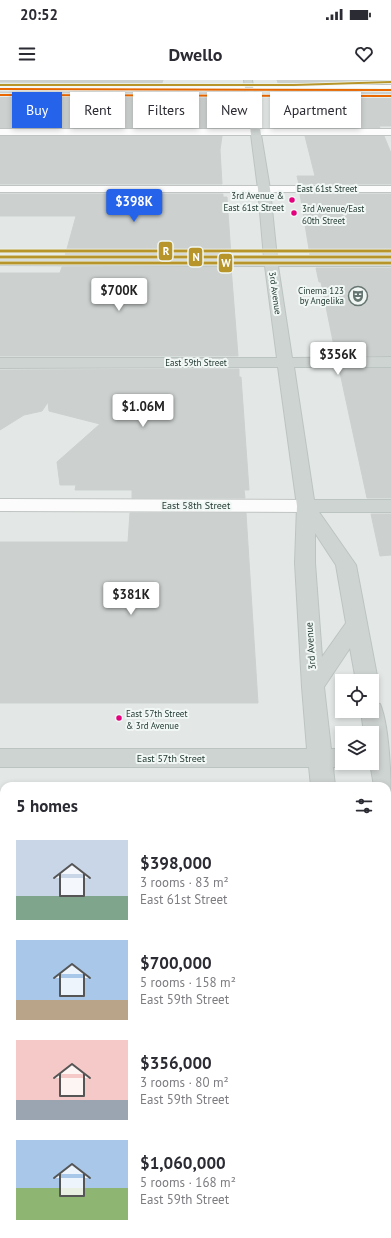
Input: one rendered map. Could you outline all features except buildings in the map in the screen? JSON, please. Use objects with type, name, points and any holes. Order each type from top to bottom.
[{"type":"main road","name":"3rd Avenue","points":[[249,84],[264,189],[271,261],[306,506],[305,563],[313,687],[331,758],[324,782]]},
{"type":"main road","points":[[0,261],[134,256],[271,261],[391,262]]},
{"type":"main road","name":"East 59th Street","points":[[0,363],[391,362]]},
{"type":"main road","name":"3rd Avenue","points":[[306,506],[346,565],[366,674]]},
{"type":"main road","name":"East 58th Street","points":[[306,506],[391,506]]},
{"type":"main road","points":[[313,687],[357,622]]},
{"type":"main road","points":[[374,718],[385,782]]},
{"type":"main road","name":"East 57th Street","points":[[0,758],[331,758]]},
{"type":"street","points":[[0,87],[249,84],[391,88]]},
{"type":"street","points":[[0,132],[391,132]]},
{"type":"street","name":"East 61st Street","points":[[0,189],[391,189]]},
{"type":"street","name":"East 58th Street","points":[[0,505],[306,506]]},
{"type":"transit line","points":[[0,85],[294,85],[391,82]]},
{"type":"transit line","points":[[0,89],[391,90]]},
{"type":"transit line","points":[[0,95],[391,96]]},
{"type":"transit line","name":"R","points":[[0,251],[391,251]]},
{"type":"transit line","name":"N","points":[[0,257],[391,257]]},
{"type":"transit line","name":"W","points":[[0,263],[391,263]]},
{"type":"place","name":"3rd Avenue & East 61st Street","points":[[292,200]]},
{"type":"place","name":"3rd Avenue/East 60th Street","points":[[294,213]]},
{"type":"place","name":"Cinema 123 by Angelika","points":[[358,296]]},
{"type":"place","name":"East 57th Street & 3rd Avenue","points":[[119,718]]}]
